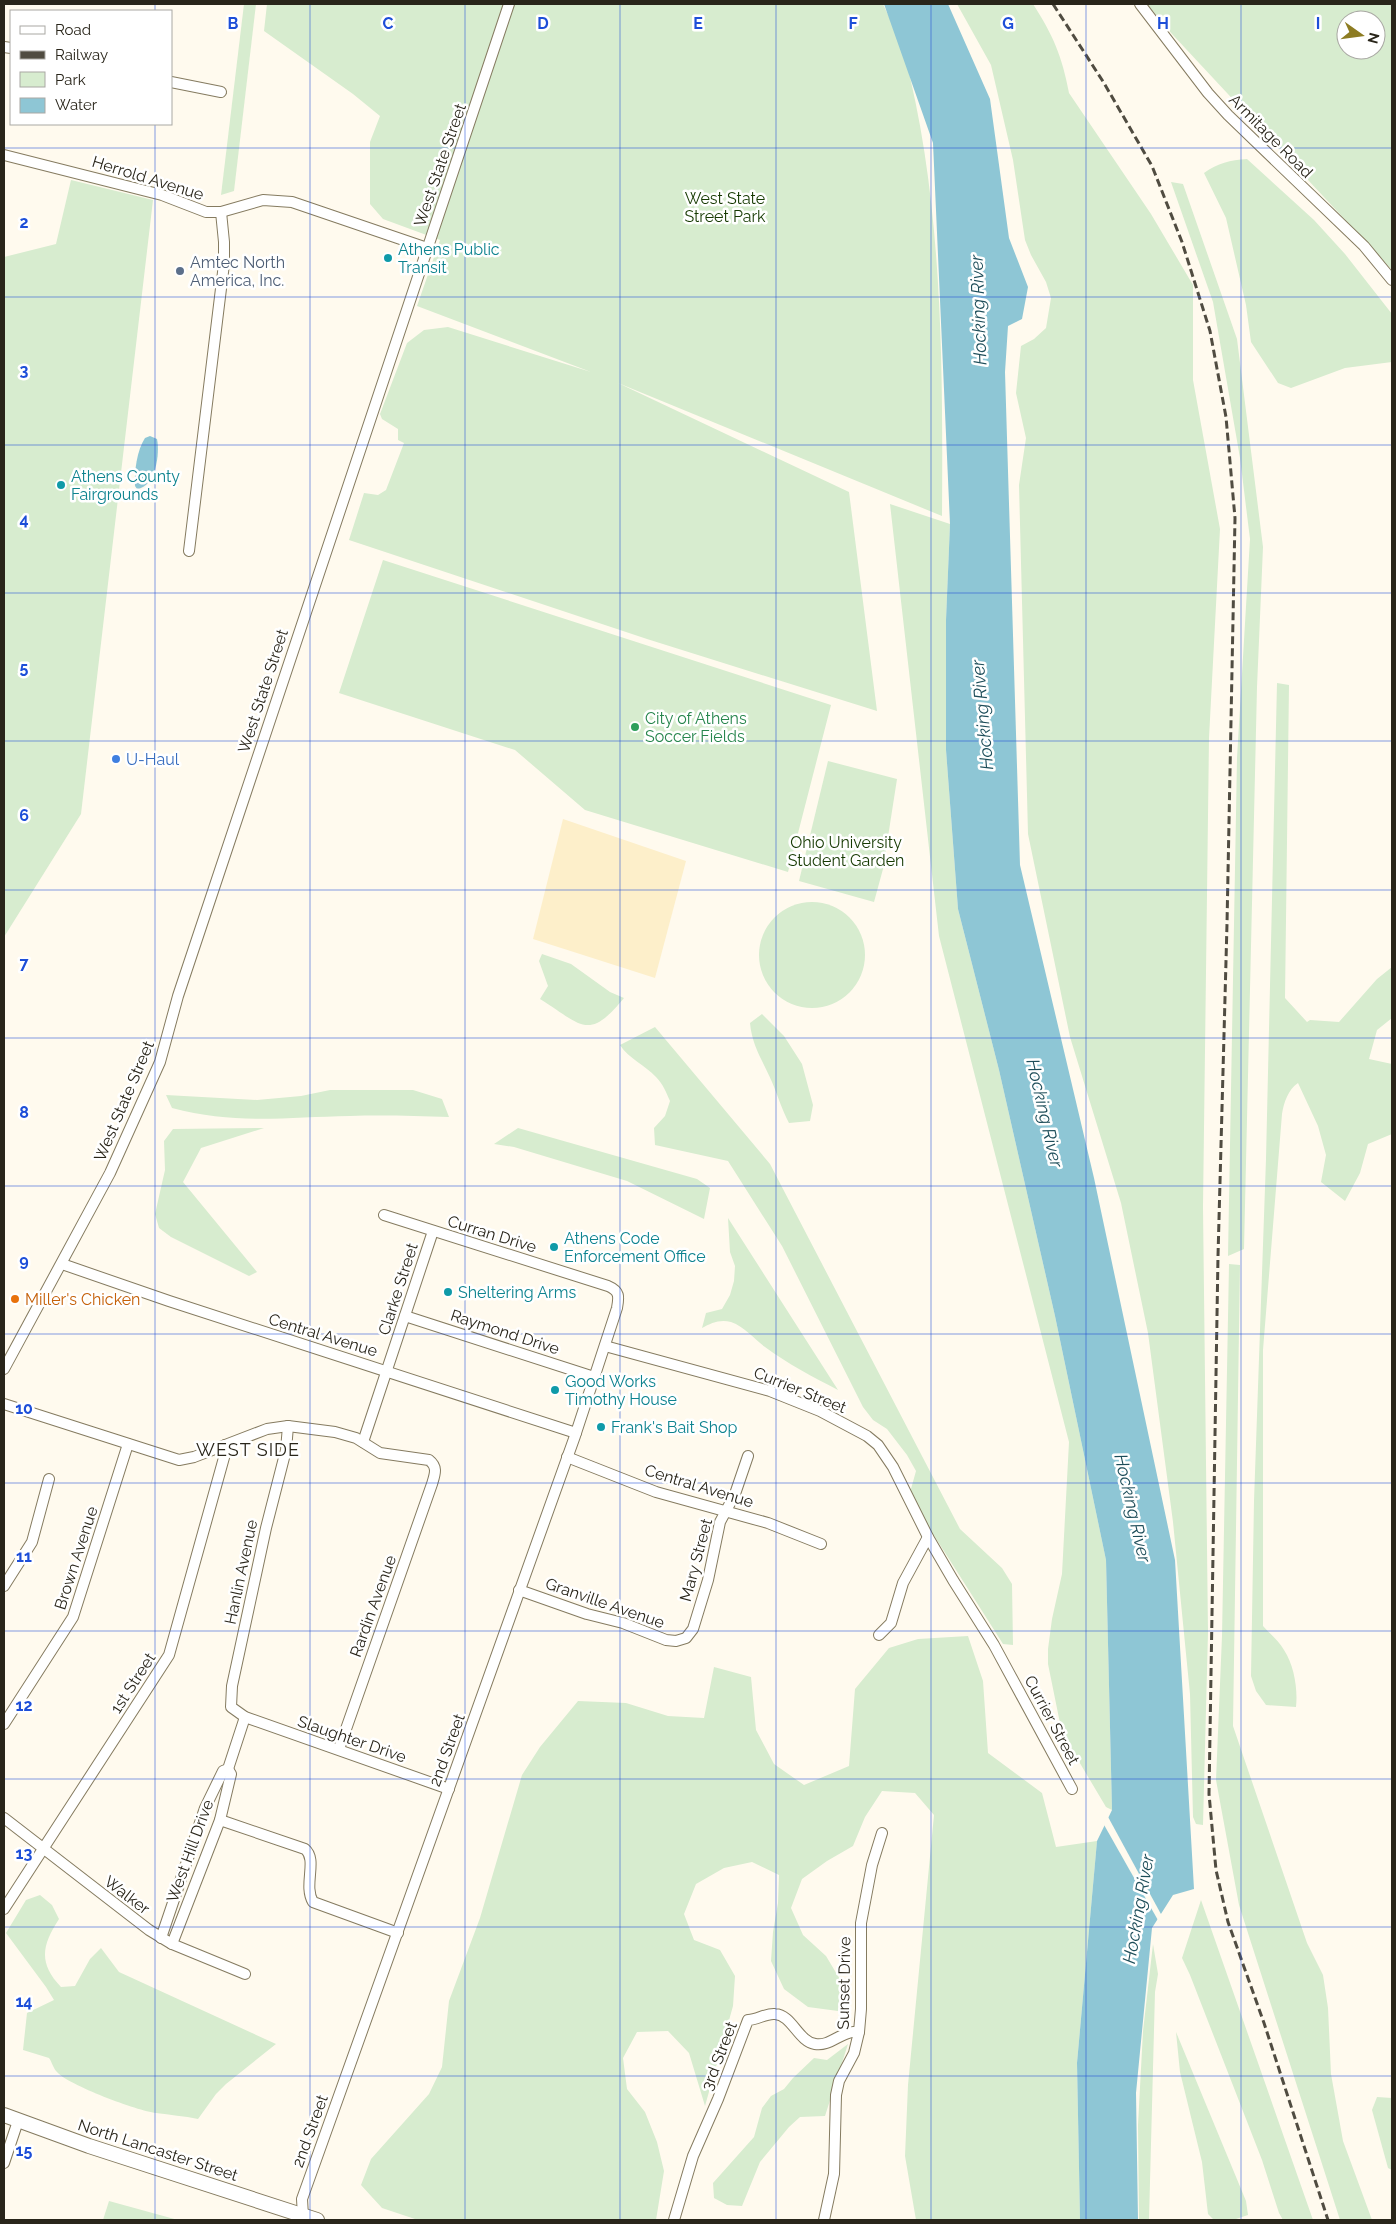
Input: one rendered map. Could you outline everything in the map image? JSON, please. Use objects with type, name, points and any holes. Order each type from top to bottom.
[{"type":"main road","name":"North Lancaster Street","points":[[4,2115],[89,2146],[317,2220]]},
{"type":"street","name":"West State Street","points":[[4,1369],[110,1173],[160,1062],[178,996],[509,4]]},
{"type":"street","name":"Armitage Road","points":[[1140,4],[1202,86],[1228,116],[1364,246],[1392,280]]},
{"type":"street","points":[[172,82],[221,92]]},
{"type":"street","name":"Herrold Avenue","points":[[4,155],[162,195],[206,212],[221,212],[263,200],[292,202],[427,248]]},
{"type":"street","points":[[189,551],[224,264],[221,212]]},
{"type":"street","name":"Curran Drive","points":[[384,1215],[608,1286],[618,1292]]},
{"type":"street","name":"Clarke Street","points":[[363,1442],[433,1231]]},
{"type":"street","name":"Central Avenue","points":[[62,1264],[153,1296],[576,1432]]},
{"type":"street","name":"2nd Street","points":[[302,2216],[302,2199],[568,1457],[617,1308],[618,1292]]},
{"type":"street","name":"Raymond Drive","points":[[405,1316],[594,1377]]},
{"type":"street","name":"Currier Street","points":[[605,1346],[770,1391],[820,1411],[867,1436],[878,1445],[893,1467],[928,1537],[994,1645],[1072,1790]]},
{"type":"street","points":[[4,1404],[179,1460],[194,1457],[267,1429],[288,1426],[320,1429],[356,1438],[363,1442]]},
{"type":"street","name":"Hanlin Avenue","points":[[245,1717],[231,1707],[230,1697],[250,1598],[286,1450],[288,1426]]},
{"type":"street","name":"Rardin Avenue","points":[[339,1749],[435,1473],[435,1468],[430,1461],[380,1453],[363,1442]]},
{"type":"street","name":"Brown Avenue","points":[[4,1724],[74,1617],[128,1444]]},
{"type":"street","name":"1st Street","points":[[4,1909],[169,1656],[225,1454],[225,1444]]},
{"type":"street","name":"Mary Street","points":[[682,1640],[693,1629],[708,1580],[716,1534],[725,1511],[735,1494],[748,1456]]},
{"type":"street","name":"Central Avenue","points":[[568,1457],[656,1492],[785,1528],[821,1544]]},
{"type":"street","points":[[4,1586],[32,1542],[50,1479]]},
{"type":"street","points":[[879,1635],[891,1623],[903,1583],[928,1537]]},
{"type":"street","name":"Granville Avenue","points":[[519,1590],[587,1614],[623,1623],[666,1640],[682,1640]]},
{"type":"street","name":"Slaughter Drive","points":[[245,1717],[449,1789]]},
{"type":"street","name":"West Hill Drive","points":[[161,1938],[207,1802],[223,1771],[228,1769],[245,1717]]},
{"type":"street","name":"West Hill Drive","points":[[172,1944],[220,1820],[231,1774],[228,1769]]},
{"type":"street","name":"Walker","points":[[4,1818],[161,1938],[245,1974]]},
{"type":"street","points":[[220,1820],[305,1849],[311,1858],[308,1891],[313,1902],[398,1933]]},
{"type":"street","name":"Sunset Drive","points":[[824,2220],[834,2174],[836,2095],[839,2081],[854,2053],[862,2009],[861,1923],[872,1866],[882,1833]]},
{"type":"street","name":"3rd Street","points":[[674,2220],[693,2156],[718,2099],[748,2020],[755,2020],[774,2014],[781,2016],[810,2042],[816,2044],[831,2041],[848,2032],[859,2032]]},
{"type":"street","points":[[4,2163],[18,2121]]},
{"type":"shaded area","points":[[563,819],[686,861],[655,978],[533,939]]},
{"type":"green space","points":[[244,4],[256,4],[234,191],[221,195]]},
{"type":"green space","name":"West State Street Park","points":[[267,4],[883,4],[902,47],[917,109],[927,166],[938,283],[941,342],[942,516],[618,383],[849,492],[877,711],[647,639],[349,540],[364,493],[378,495],[386,490],[404,443],[398,440],[398,429],[382,419],[380,414],[407,343],[424,330],[448,327],[591,372],[417,306],[440,240],[383,219],[370,204],[370,142],[380,116],[353,94],[264,31]]},
{"type":"green space","points":[[957,4],[1033,4],[1056,46],[1069,93],[1151,214],[1193,285],[1193,380],[1220,529],[1209,738],[1203,1207],[1208,1632],[1203,1825],[1196,1824],[1193,1817],[1190,1694],[1173,1522],[1148,1333],[1121,1203],[1070,1037],[1028,834],[1019,485],[1026,438],[1016,393],[1021,346],[1034,339],[1046,328],[1051,298],[1046,282],[1025,240],[1013,160],[991,65]]},
{"type":"green space","points":[[1147,4],[1392,4],[1392,270],[1172,34]]},
{"type":"green space","points":[[1247,159],[1314,220],[1345,254],[1392,314],[1392,362],[1345,368],[1291,388],[1278,383],[1251,342],[1246,305],[1226,218],[1204,173],[1224,163]]},
{"type":"green space","name":"Athens County Fairgrounds","points":[[71,180],[153,200],[81,814],[4,937],[4,257],[56,244]]},
{"type":"green space","points":[[1171,182],[1183,184],[1237,339],[1263,547],[1257,687],[1244,1249],[1228,1256],[1237,758],[1250,539],[1240,458],[1213,302]]},
{"type":"green space","points":[[890,504],[950,524],[946,620],[946,750],[958,909],[999,1070],[1055,1316],[1106,1560],[1112,1810],[1106,1807],[1062,1733],[1048,1664],[1052,1619],[1062,1574],[1069,1442],[939,936]]},
{"type":"green space","name":"City of Athens Soccer Fields","points":[[383,560],[831,705],[788,872],[585,810],[515,750],[339,693]]},
{"type":"green space","points":[[1277,683],[1289,685],[1285,998],[1307,1022],[1310,1020],[1339,1022],[1377,979],[1392,967],[1392,1018],[1377,1030],[1369,1059],[1392,1064],[1392,1134],[1368,1144],[1360,1173],[1345,1201],[1321,1182],[1326,1155],[1318,1126],[1298,1083],[1287,1097],[1282,1114],[1263,1350],[1263,1626],[1282,1647],[1293,1670],[1296,1685],[1296,1707],[1266,1705],[1256,1691],[1251,1676],[1254,1501],[1266,1159]]},
{"type":"green space","name":"Ohio University Student Garden","points":[[828,761],[897,779],[883,869],[874,902],[799,881]]},
{"type":"green space","name":"Ohio University Student Garden","points":[[812,902],[832,906],[850,917],[861,935],[865,955],[861,975],[850,993],[832,1004],[812,1008],[792,1004],[774,993],[763,975],[759,955],[763,935],[774,917],[792,906]]},
{"type":"green space","points":[[542,954],[571,964],[610,992],[624,998],[612,1012],[593,1025],[584,1025],[576,1022],[540,999],[548,986],[539,961]]},
{"type":"green space","points":[[762,1014],[784,1036],[802,1064],[813,1105],[810,1121],[789,1123],[784,1113],[755,1046],[751,1031],[750,1023]]},
{"type":"green space","points":[[655,1027],[770,1164],[960,1529],[1002,1568],[1012,1584],[1013,1645],[1003,1644],[909,1496],[916,1471],[907,1455],[887,1429],[873,1420],[863,1407],[782,1246],[728,1161],[655,1145],[654,1128],[665,1116],[670,1101],[664,1088],[652,1073],[628,1054],[620,1045]]},
{"type":"green space","points":[[330,1090],[413,1090],[442,1099],[449,1117],[375,1116],[261,1119],[217,1117],[172,1108],[166,1095],[257,1100],[301,1096]]},
{"type":"green space","points":[[264,1128],[201,1148],[183,1182],[257,1272],[249,1276],[171,1237],[159,1228],[155,1214],[165,1170],[164,1141],[173,1129]]},
{"type":"green space","points":[[518,1128],[697,1179],[710,1188],[704,1219],[627,1181],[514,1147],[494,1144]]},
{"type":"green space","points":[[728,1218],[838,1390],[783,1359],[736,1324],[719,1321],[702,1328],[706,1313],[722,1309],[730,1295],[734,1281],[735,1266],[730,1252]]},
{"type":"green space","points":[[1229,1264],[1240,1265],[1233,1726],[1307,1943],[1323,1975],[1328,2008],[1331,2074],[1343,2141],[1372,2220],[1340,2220],[1239,1905],[1216,1780],[1222,1636]]},
{"type":"green space","points":[[968,1636],[983,1681],[988,1753],[1042,1793],[1056,1847],[1097,1841],[1077,2063],[1080,2220],[916,2220],[905,2156],[908,2085],[934,1815],[915,1793],[882,1791],[865,1817],[853,1846],[827,1861],[802,1879],[791,1908],[803,1935],[826,1956],[841,1981],[838,2011],[808,2007],[784,1989],[771,1961],[778,1903],[779,1875],[752,1862],[724,1868],[696,1884],[684,1914],[694,1940],[720,1950],[735,1976],[733,2006],[705,2106],[689,2053],[668,2031],[637,2032],[623,2058],[627,2089],[645,2112],[657,2142],[664,2171],[656,2220],[418,2220],[382,2208],[361,2185],[371,2159],[429,2094],[442,2067],[449,2001],[480,1918],[522,1775],[540,1747],[578,1701],[626,1703],[668,1716],[704,1718],[714,1667],[751,1677],[756,1730],[774,1764],[804,1785],[849,1766],[855,1689],[889,1648],[918,1639]]},
{"type":"green space","points":[[40,1895],[52,1905],[59,1919],[49,1937],[45,1954],[49,1970],[61,1987],[75,1986],[90,1959],[101,1948],[119,1972],[276,2044],[226,2084],[216,2094],[198,2119],[134,2108],[75,2084],[56,2070],[49,2058],[23,2050],[27,2013],[54,2000],[6,1933],[26,1900]]},
{"type":"green space","points":[[1201,1900],[1313,2220],[1283,2220],[1279,2213],[1262,2160],[1182,1958]]},
{"type":"green space","points":[[1153,1944],[1158,1974],[1155,1992],[1149,2220],[1139,2220],[1138,2125],[1143,2031]]},
{"type":"green space","points":[[1176,2032],[1246,2201],[1248,2215],[1233,2220],[1214,2220],[1208,2214],[1202,2162],[1180,2072]]},
{"type":"green space","points":[[848,2044],[825,2116],[800,2117],[789,2127],[760,2162],[742,2206],[727,2205],[714,2198],[713,2183],[754,2137],[762,2108],[771,2096],[784,2089],[814,2058],[827,2060]]},
{"type":"green space","points":[[1377,2097],[1392,2098],[1392,2170],[1388,2168],[1372,2110]]},
{"type":"green space","points":[[109,2201],[178,2220],[103,2220]]},
{"type":"water","name":"Hocking River","points":[[884,4],[948,4],[990,99],[1009,238],[1028,287],[1022,319],[1008,326],[1005,372],[1020,865],[1094,1178],[1175,1560],[1194,1889],[1173,1895],[1152,1928],[1136,2093],[1138,2220],[1080,2220],[1077,2063],[1097,1841],[1112,1810],[1106,1560],[1055,1316],[999,1070],[958,909],[946,750],[946,620],[950,524],[933,143]]},
{"type":"water","points":[[150,436],[157,439],[157,460],[149,482],[137,489],[135,480],[138,455],[145,438]]},
{"type":"pier","points":[[1107,1815],[1162,1916],[1159,1922],[1103,1823]]},
{"type":"railway","points":[[1053,4],[1104,83],[1152,166],[1182,242],[1210,331],[1226,417],[1235,518],[1218,1256],[1209,1794],[1216,1870],[1228,1922],[1264,2023],[1328,2220]]},
{"type":"place","name":"Athens Public Transit","points":[[388,258]]},
{"type":"place","name":"Amtec North America, Inc.","points":[[180,271]]},
{"type":"place","name":"Athens County Fairgrounds","points":[[61,485]]},
{"type":"place","name":"City of Athens Soccer Fields","points":[[635,727]]},
{"type":"place","name":"U-Haul","points":[[116,759]]},
{"type":"place","name":"Athens Code Enforcement Office","points":[[554,1247]]},
{"type":"place","name":"Sheltering Arms","points":[[448,1292]]},
{"type":"place","name":"Miller's Chicken","points":[[15,1299]]},
{"type":"place","name":"Good Works Timothy House","points":[[555,1390]]},
{"type":"place","name":"Frank's Bait Shop","points":[[601,1427]]},
{"type":"district","name":"WEST SIDE","points":[[248,1449]]}]
